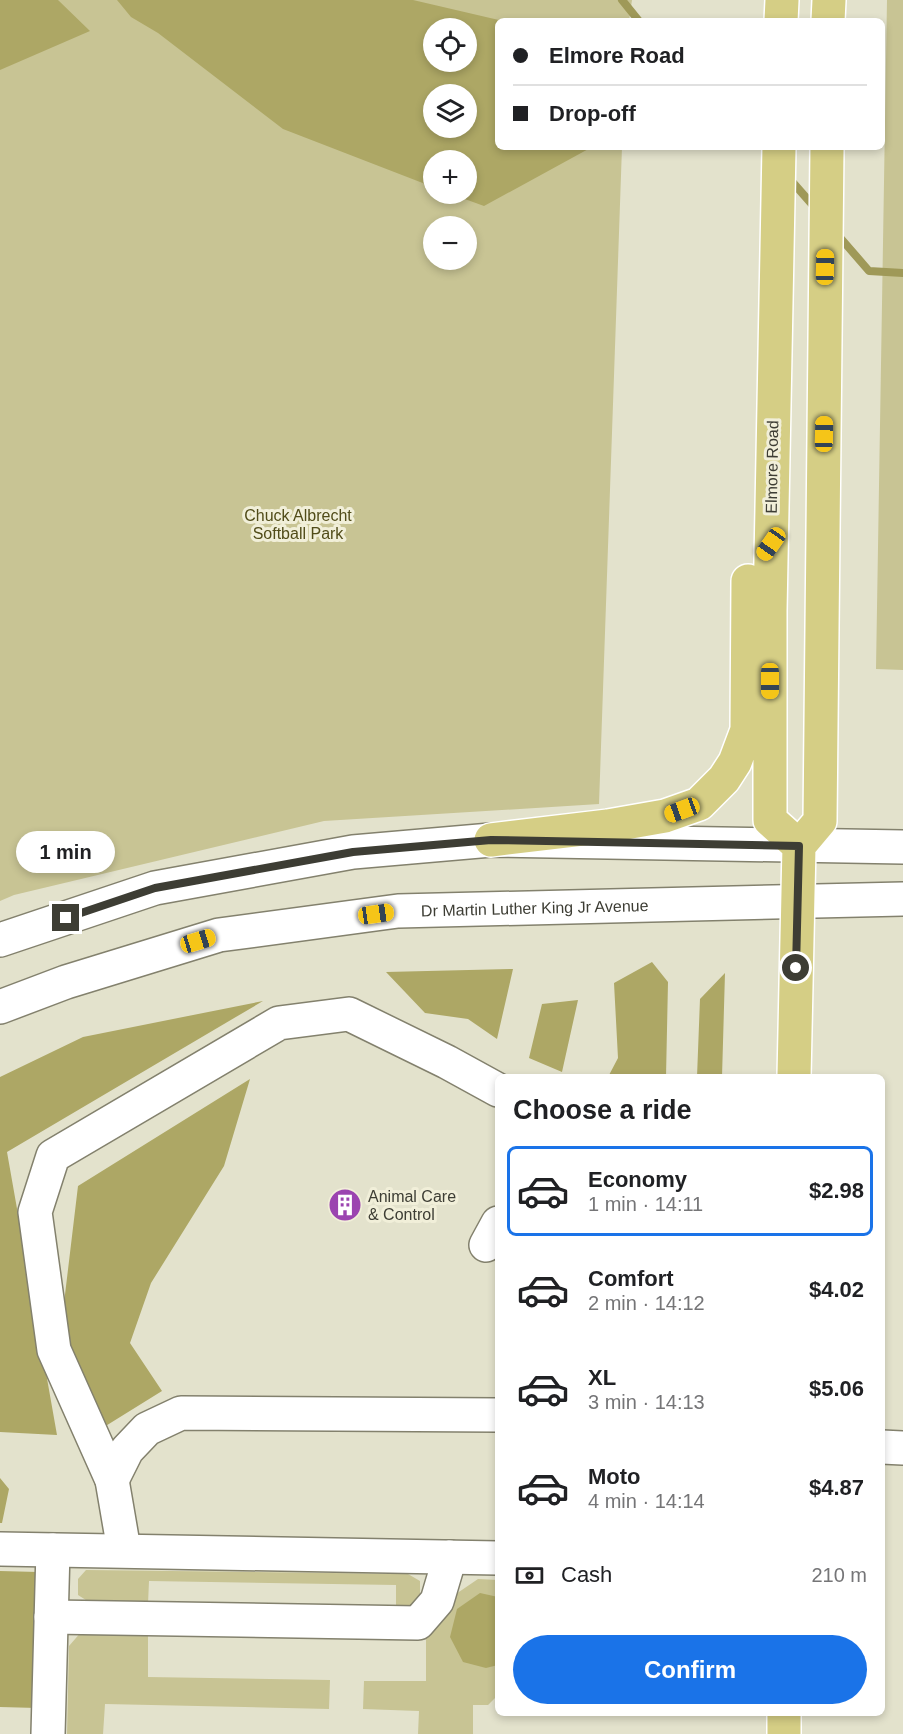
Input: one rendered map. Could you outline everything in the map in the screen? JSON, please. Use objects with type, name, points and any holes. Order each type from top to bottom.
[{"type":"main road","points":[[781,18],[782,0]]},
{"type":"main road","points":[[828,0],[828,18]]},
{"type":"main road","name":"Elmore Road","points":[[779,150],[770,611],[770,820],[799,846]]},
{"type":"main road","points":[[794,1074],[799,846],[820,821],[827,150]]},
{"type":"main road","points":[[491,840],[608,826],[665,816],[699,804],[724,779],[735,762],[747,730],[748,577],[771,544]]},
{"type":"main road","points":[[784,1716],[784,1734]]},
{"type":"street","points":[[0,940],[155,888],[353,852],[491,840],[903,847]]},
{"type":"street","name":"Dr Martin Luther King Jr Avenue","points":[[0,1007],[66,982],[219,934],[398,911],[903,899]]},
{"type":"street","points":[[124,1550],[112,1480],[54,1350],[35,1212],[53,1156],[279,1023],[349,1014],[495,1088]]},
{"type":"street","points":[[112,1480],[127,1450],[147,1429],[181,1413],[495,1415]]},
{"type":"street","points":[[885,1448],[903,1448]]},
{"type":"street","points":[[0,1549],[495,1558]]},
{"type":"street","points":[[48,1734],[53,1550]]},
{"type":"street","points":[[51,1617],[418,1623],[437,1601],[450,1557]]},
{"type":"green space","name":"Chuck Albrecht Softball Park","points":[[0,0],[632,0],[629,18],[495,18],[495,150],[622,150],[599,804],[324,821],[14,895],[0,901]]},
{"type":"green space","points":[[887,0],[903,0],[903,670],[876,669]]},
{"type":"green space","points":[[86,1570],[408,1574],[420,1581],[420,1600],[410,1611],[396,1611],[396,1585],[149,1581],[148,1604],[89,1602],[78,1595],[78,1579]]},
{"type":"green space","points":[[478,1579],[495,1580],[495,1698],[488,1705],[473,1705],[473,1734],[418,1734],[419,1711],[363,1709],[364,1681],[426,1681],[426,1635],[453,1596]]},
{"type":"green space","points":[[82,1631],[148,1633],[148,1677],[330,1680],[329,1709],[105,1704],[103,1734],[67,1734],[69,1646]]},
{"type":"shaded area","points":[[0,0],[58,0],[90,31],[0,70]]},
{"type":"shaded area","points":[[117,0],[413,0],[495,19],[495,150],[587,150],[484,206],[477,203],[477,150],[423,150],[423,183],[283,129],[158,33],[131,17]]},
{"type":"shaded area","points":[[652,962],[668,982],[666,1074],[610,1074],[618,1058],[614,983]]},
{"type":"shaded area","points":[[513,969],[497,1039],[468,1019],[425,1013],[386,972]]},
{"type":"shaded area","points":[[725,973],[722,1074],[697,1074],[700,999]]},
{"type":"shaded area","points":[[578,1000],[562,1072],[529,1058],[542,1004]]},
{"type":"shaded area","points":[[263,1001],[7,1152],[57,1435],[0,1432],[0,1077],[83,1037]]},
{"type":"shaded area","points":[[250,1079],[224,1166],[151,1283],[130,1343],[162,1391],[104,1427],[61,1328],[78,1186]]},
{"type":"shaded area","points":[[0,1478],[9,1489],[2,1523],[0,1523]]},
{"type":"shaded area","points":[[0,1571],[38,1572],[37,1708],[0,1707]]},
{"type":"shaded area","points":[[480,1593],[495,1596],[495,1666],[486,1668],[463,1662],[450,1637],[457,1609]]},
{"type":"waterway","points":[[622,0],[637,18]]},
{"type":"waterway","points":[[788,177],[817,210]]},
{"type":"waterway","points":[[837,234],[869,271],[903,273]]},
{"type":"place","name":"Animal Care & Control","points":[[345,1205]]},
{"type":"route","points":[[66,918],[155,888],[353,852],[491,840],[799,846],[796,968]]}]
